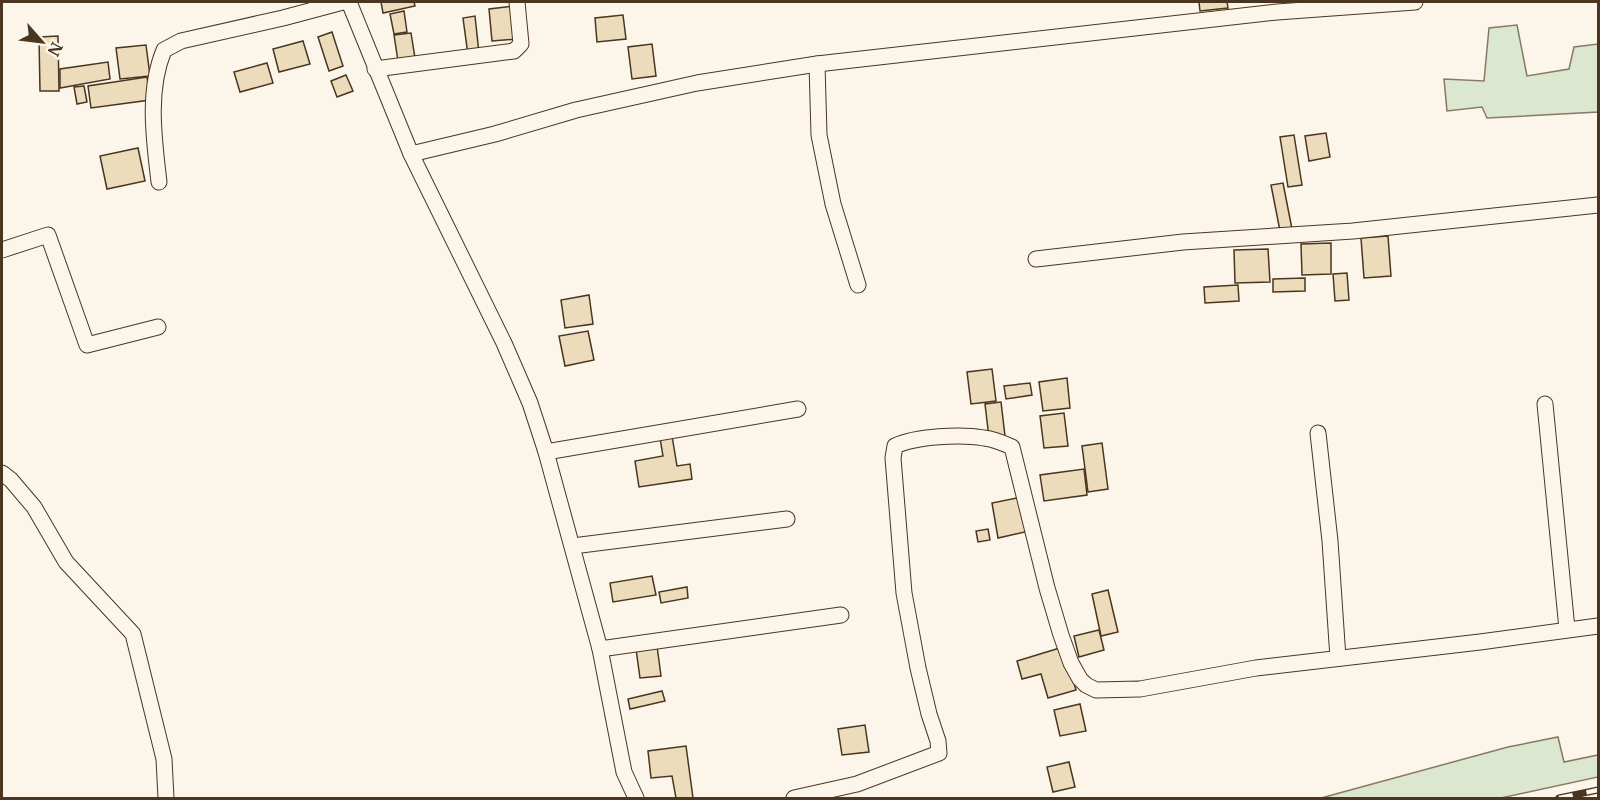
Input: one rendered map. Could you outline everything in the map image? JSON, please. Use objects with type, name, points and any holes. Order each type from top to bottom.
[{"type":"street","points":[[159,183],[154,139],[154,106],[158,64],[164,50],[181,41],[343,2]]},
{"type":"street","points":[[349,2],[411,154],[504,343],[530,403],[573,546],[600,649],[624,772],[636,798]]},
{"type":"street","points":[[375,69],[514,51],[521,44],[518,2]]},
{"type":"street","points":[[411,154],[495,135],[576,110],[698,83],[817,64],[1277,12],[1415,2]]},
{"type":"street","points":[[817,64],[819,135],[833,204],[858,285]]},
{"type":"street","points":[[1036,259],[1183,242],[1353,231],[1599,205]]},
{"type":"street","points":[[2,250],[48,235],[87,345],[158,327]]},
{"type":"street","points":[[1545,404],[1567,629]]},
{"type":"street","points":[[546,452],[798,409]]},
{"type":"street","points":[[1318,433],[1330,541],[1338,658]]},
{"type":"street","points":[[794,798],[857,784],[939,753],[904,593],[893,458],[895,446],[904,442],[962,436],[986,438],[1012,447],[1061,635],[1071,663],[1080,679],[1096,690],[1140,689],[1256,668],[1599,626]]},
{"type":"street","points":[[2,473],[34,507],[66,562],[133,634],[164,759],[166,798]]},
{"type":"street","points":[[573,546],[787,519]]},
{"type":"street","points":[[600,649],[841,615]]},
{"type":"green space","points":[[1517,25],[1527,76],[1569,69],[1574,47],[1598,44],[1598,112],[1487,118],[1482,107],[1447,111],[1444,79],[1484,81],[1489,28]]},
{"type":"green space","points":[[1558,737],[1564,762],[1598,755],[1598,777],[1501,798],[1321,798],[1508,747]]},
{"type":"building","points":[[381,2],[414,2],[415,6],[383,13]]},
{"type":"building","points":[[1199,2],[1227,2],[1228,8],[1200,11]]},
{"type":"building","points":[[515,6],[518,39],[492,41],[489,9]]},
{"type":"building","points":[[404,11],[407,32],[394,34],[390,14]]},
{"type":"building","points":[[623,15],[626,39],[597,42],[595,18]]},
{"type":"building","points":[[475,16],[479,53],[468,55],[463,18]]},
{"type":"building","points":[[332,32],[343,66],[329,71],[318,37]]},
{"type":"building","points":[[411,33],[415,58],[398,61],[394,35]]},
{"type":"building","points":[[58,36],[59,91],[40,91],[39,37]]},
{"type":"building","points":[[303,41],[310,64],[279,72],[273,49]]},
{"type":"building","points":[[652,44],[656,76],[632,79],[628,47]]},
{"type":"building","points":[[146,45],[150,76],[120,79],[116,48]]},
{"type":"building","points":[[108,62],[110,79],[60,88],[60,69]]},
{"type":"building","points":[[267,63],[273,83],[240,92],[234,72]]},
{"type":"building","points":[[346,75],[353,91],[337,97],[331,81]]},
{"type":"building","points":[[147,77],[150,100],[91,108],[88,86]]},
{"type":"building","points":[[84,86],[87,102],[77,104],[74,87]]},
{"type":"building","points":[[1326,133],[1330,157],[1309,161],[1305,136]]},
{"type":"building","points":[[1294,135],[1302,185],[1288,187],[1280,137]]},
{"type":"building","points":[[138,148],[145,181],[107,189],[100,156]]},
{"type":"building","points":[[1283,183],[1292,229],[1280,231],[1271,185]]},
{"type":"building","points":[[1388,236],[1391,276],[1364,278],[1361,238]]},
{"type":"building","points":[[1331,243],[1331,274],[1302,275],[1301,244]]},
{"type":"building","points":[[1268,249],[1270,282],[1235,283],[1234,250]]},
{"type":"building","points":[[1347,273],[1349,300],[1335,301],[1333,274]]},
{"type":"building","points":[[1305,278],[1305,291],[1273,292],[1273,279]]},
{"type":"building","points":[[1238,285],[1239,301],[1205,303],[1204,287]]},
{"type":"building","points":[[589,295],[593,324],[565,328],[561,300]]},
{"type":"building","points":[[588,331],[594,360],[565,366],[559,336]]},
{"type":"building","points":[[992,369],[996,401],[971,404],[967,372]]},
{"type":"building","points":[[1067,378],[1070,408],[1043,411],[1039,382]]},
{"type":"building","points":[[1030,383],[1032,395],[1006,399],[1004,386]]},
{"type":"building","points":[[1001,402],[1005,436],[989,438],[985,404]]},
{"type":"building","points":[[1064,413],[1068,446],[1044,448],[1040,416]]},
{"type":"building","points":[[672,436],[677,466],[690,464],[692,479],[639,487],[635,461],[663,456],[660,438]]},
{"type":"building","points":[[1102,443],[1108,489],[1088,492],[1082,446]]},
{"type":"building","points":[[1084,469],[1087,495],[1044,501],[1040,475]]},
{"type":"building","points":[[1022,497],[1029,531],[998,538],[992,503]]},
{"type":"building","points":[[988,529],[990,540],[978,542],[976,531]]},
{"type":"building","points":[[652,576],[656,595],[613,602],[610,583]]},
{"type":"building","points":[[687,587],[688,598],[661,603],[659,592]]},
{"type":"building","points":[[1108,590],[1118,632],[1101,636],[1092,594]]},
{"type":"building","points":[[1099,630],[1104,650],[1079,657],[1074,636]]},
{"type":"building","points":[[657,646],[661,676],[640,678],[636,649]]},
{"type":"building","points":[[1063,647],[1076,690],[1048,698],[1041,674],[1022,679],[1017,661]]},
{"type":"building","points":[[662,691],[665,701],[630,709],[628,699]]},
{"type":"building","points":[[1080,704],[1086,731],[1060,736],[1054,710]]},
{"type":"building","points":[[865,725],[869,752],[842,755],[838,729]]},
{"type":"building","points":[[686,746],[693,798],[676,798],[672,776],[651,778],[648,751]]},
{"type":"building","points":[[1069,762],[1075,787],[1053,792],[1047,767]]},
{"type":"railway","points":[[1559,798],[1598,790]]}]
